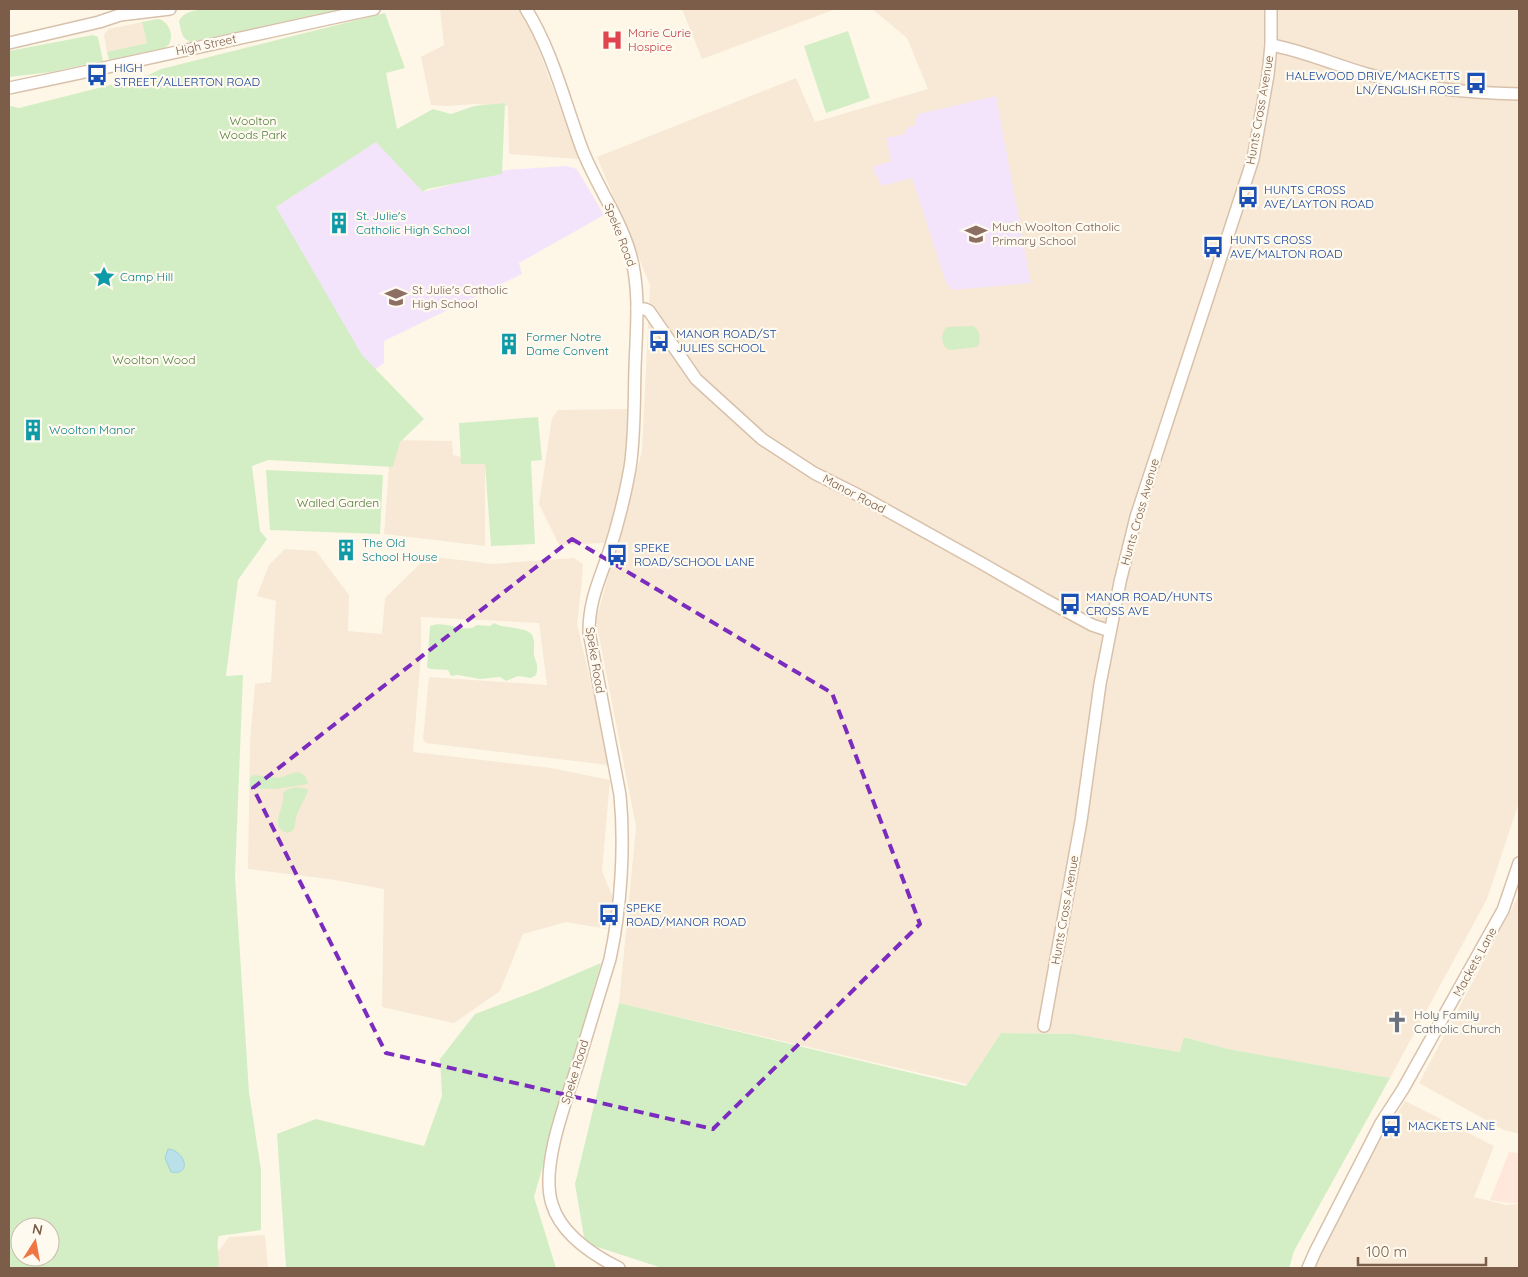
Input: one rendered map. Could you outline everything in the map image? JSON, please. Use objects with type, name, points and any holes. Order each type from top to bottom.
[{"type":"street","points":[[9,43],[99,22],[120,15],[170,9]]},
{"type":"street","name":"High Street","points":[[9,88],[374,9]]},
{"type":"street","name":"Speke Road","points":[[526,9],[548,54],[583,152],[615,214],[629,251],[637,286],[638,309],[633,437],[630,466],[622,510],[592,597],[589,619],[589,632],[623,819],[623,843],[614,936],[607,968],[562,1116],[552,1156],[549,1189],[552,1205],[562,1223],[578,1242],[605,1261],[619,1268]]},
{"type":"street","name":"Hunts Cross Avenue","points":[[1044,1026],[1082,811],[1100,684],[1110,631],[1136,518],[1253,158],[1262,112],[1271,45],[1271,9]]},
{"type":"street","points":[[1271,45],[1408,84],[1477,92],[1519,94]]},
{"type":"street","name":"Manor Road","points":[[638,309],[649,311],[696,379],[762,439],[814,473],[868,500],[1092,625],[1110,631]]},
{"type":"street","name":"Mackets Lane","points":[[1308,1268],[1381,1123],[1408,1081],[1503,910],[1519,863]]},
{"type":"highlighted area","points":[[572,539],[832,693],[920,924],[713,1129],[386,1053],[253,788]]},
{"type":"shaded area","points":[[440,9],[520,9],[525,12],[579,159],[509,154],[508,106],[474,104],[431,105],[421,57],[444,45]]},
{"type":"shaded area","points":[[682,9],[836,9],[702,59]]},
{"type":"shaded area","points":[[872,9],[1519,9],[1519,802],[1487,899],[1390,1078],[1228,1049],[1185,1037],[1181,1052],[1074,1034],[1001,1033],[967,1084],[619,1003],[636,827],[596,621],[642,451],[650,285],[597,157],[796,78],[815,122],[928,89],[907,38]]},
{"type":"shaded area","points":[[142,22],[147,43],[107,52],[104,35],[109,29]]},
{"type":"shaded area","name":"Much Woolton Catholic Primary School","points":[[996,96],[1031,283],[953,290],[946,283],[912,178],[882,186],[872,167],[891,161],[886,138],[905,134],[907,127],[914,126],[918,114]]},
{"type":"shaded area","name":"St Julie's Catholic High School","points":[[376,141],[423,192],[506,170],[566,166],[577,169],[604,215],[519,263],[522,274],[384,341],[384,363],[365,377],[276,207]]},
{"type":"shaded area","points":[[628,409],[623,488],[604,543],[559,545],[539,504],[552,418],[558,410]]},
{"type":"shaded area","points":[[391,440],[452,441],[453,455],[461,457],[461,464],[485,464],[485,546],[384,534]]},
{"type":"shaded area","points":[[285,549],[316,551],[349,595],[348,631],[382,634],[385,598],[428,556],[492,564],[574,558],[583,564],[577,624],[608,765],[426,743],[423,739],[429,677],[547,685],[539,623],[421,617],[421,655],[413,752],[551,768],[610,780],[602,871],[614,900],[607,929],[566,922],[523,934],[500,991],[454,1023],[382,1007],[384,889],[329,879],[248,869],[250,741],[255,684],[271,682],[276,601],[257,596],[269,565]]},
{"type":"shaded area","points":[[1519,891],[1519,1134],[1504,1130],[1419,1083],[1518,897]]},
{"type":"shaded area","points":[[1405,1101],[1494,1146],[1474,1197],[1506,1205],[1519,1204],[1519,1268],[1314,1268],[1378,1144]]},
{"type":"shaded area","points":[[1509,1152],[1519,1153],[1519,1203],[1490,1200]]},
{"type":"shaded area","points":[[265,1235],[268,1268],[210,1268],[209,1263],[229,1237]]},
{"type":"green space","points":[[204,9],[345,9],[191,42],[188,41],[182,34],[179,21],[186,13]]},
{"type":"green space","points":[[385,13],[405,68],[386,73],[397,129],[433,109],[451,114],[474,106],[505,103],[502,174],[427,189],[423,192],[376,142],[276,207],[362,355],[424,419],[400,442],[393,467],[268,460],[252,466],[260,531],[267,539],[238,580],[226,676],[243,675],[235,877],[249,1092],[261,1170],[261,1230],[219,1236],[219,1265],[216,1268],[9,1268],[9,108],[11,106],[19,108],[146,76],[161,69]]},
{"type":"green space","points":[[158,19],[167,24],[171,35],[170,43],[165,48],[109,60],[107,52],[147,43],[142,22]]},
{"type":"green space","points":[[848,31],[870,98],[826,113],[804,46]]},
{"type":"green space","points":[[93,35],[98,37],[103,61],[51,72],[9,77],[9,51]]},
{"type":"green space","points":[[973,326],[980,335],[977,347],[950,350],[945,347],[942,337],[947,327]]},
{"type":"green space","points":[[538,417],[542,460],[531,461],[535,544],[491,546],[485,464],[461,464],[459,423]]},
{"type":"green space","name":"Walled Garden","points":[[266,470],[383,475],[380,534],[270,530]]},
{"type":"green space","points":[[494,623],[525,630],[532,635],[537,666],[536,675],[531,678],[518,676],[506,681],[500,677],[480,679],[458,675],[451,676],[448,670],[430,669],[427,667],[430,626],[442,624],[472,628],[477,625],[490,626]]},
{"type":"green space","points":[[299,772],[305,776],[308,784],[276,789],[250,788],[250,778],[253,775],[279,778]]},
{"type":"green space","points":[[296,787],[308,789],[297,814],[294,829],[286,833],[280,829],[278,824],[283,793]]},
{"type":"green space","points":[[601,963],[534,1197],[556,1268],[286,1268],[277,1134],[316,1119],[424,1146],[442,1096],[440,1059],[475,1014]]},
{"type":"green space","points":[[619,1003],[966,1086],[1001,1033],[1074,1034],[1180,1052],[1184,1037],[1228,1049],[1390,1078],[1294,1251],[1289,1268],[662,1268],[585,1243],[575,1184]]},
{"type":"water","points":[[168,1149],[179,1154],[182,1158],[184,1167],[182,1170],[171,1172],[165,1158]]},
{"type":"place","name":"Marie Curie Hospice","points":[[612,40]]},
{"type":"place","name":"HIGH STREET/ALLERTON ROAD","points":[[97,75]]},
{"type":"place","name":"HALEWOOD DRIVE/MACKETTS LN/ENGLISH ROSE","points":[[1476,83]]},
{"type":"place","name":"HUNTS CROSS AVE/LAYTON ROAD","points":[[1248,197]]},
{"type":"place","name":"St. Julie's Catholic High School","points":[[339,223]]},
{"type":"place","name":"Much Woolton Catholic Primary School","points":[[976,234]]},
{"type":"place","name":"HUNTS CROSS AVE/MALTON ROAD","points":[[1213,247]]},
{"type":"place","name":"Camp Hill","points":[[104,277]]},
{"type":"place","name":"St Julie's Catholic High School","points":[[396,297]]},
{"type":"place","name":"MANOR ROAD/ST JULIES SCHOOL","points":[[659,341]]},
{"type":"place","name":"Former Notre Dame Convent","points":[[509,344]]},
{"type":"place","name":"Woolton Manor","points":[[33,430]]},
{"type":"place","name":"The Old School House","points":[[346,550]]},
{"type":"place","name":"SPEKE ROAD/SCHOOL LANE","points":[[617,555]]},
{"type":"place","name":"MANOR ROAD/HUNTS CROSS AVE","points":[[1070,604]]},
{"type":"place","name":"SPEKE ROAD/MANOR ROAD","points":[[609,915]]},
{"type":"place","name":"Holy Family Catholic Church","points":[[1397,1022]]},
{"type":"place","name":"MACKETS LANE","points":[[1391,1126]]},
{"type":"park label","name":"Woolton Woods Park","points":[[253,128]]},
{"type":"park label","name":"Woolton Wood","points":[[154,360]]}]
